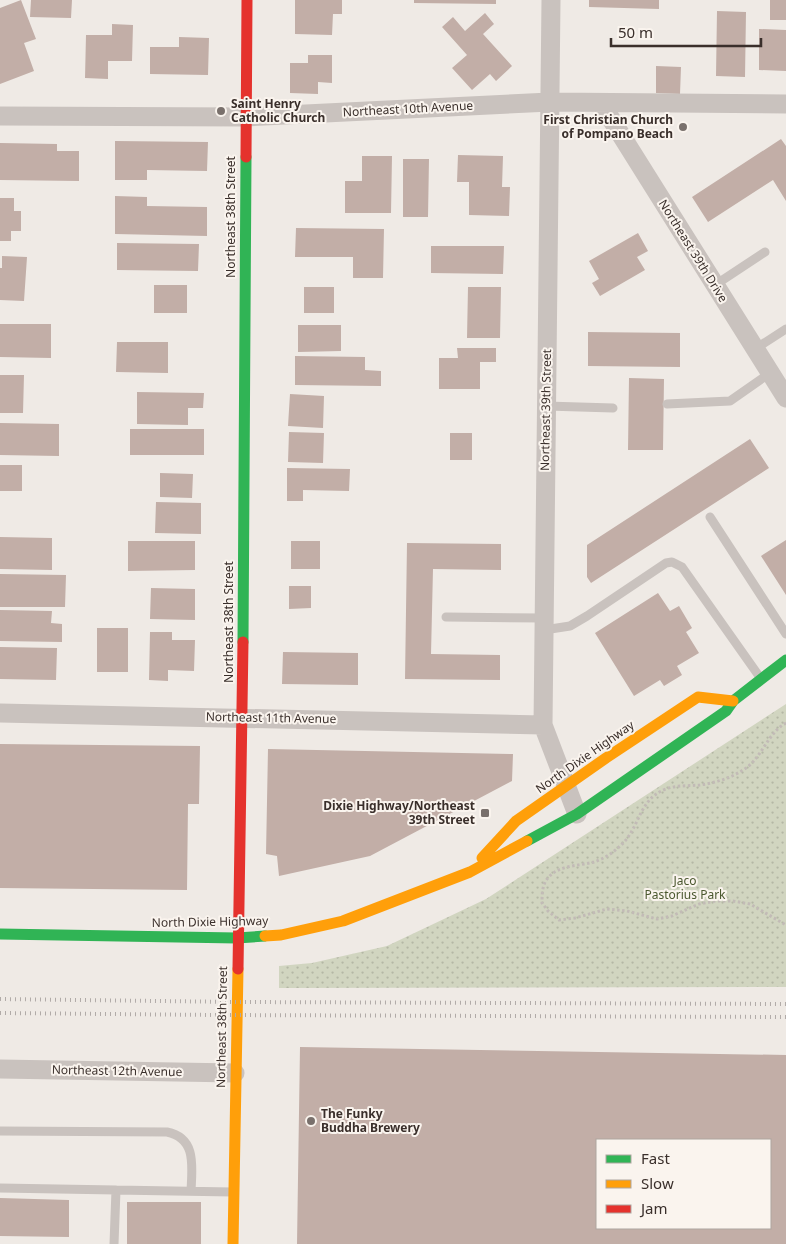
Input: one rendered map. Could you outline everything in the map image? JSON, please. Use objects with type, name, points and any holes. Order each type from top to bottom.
[{"type":"street","name":"Northeast 38th Street","points":[[233,1244],[237,938],[243,717],[247,0]]},
{"type":"street","name":"Northeast 39th Street","points":[[551,0],[543,725],[577,814]]},
{"type":"street","name":"Northeast 10th Avenue","points":[[0,116],[245,117],[550,102],[786,104]]},
{"type":"street","name":"Northeast 39th Drive","points":[[601,102],[786,398]]},
{"type":"street","name":"North Dixie Highway","points":[[0,934],[237,938],[281,935],[343,921],[470,872],[577,814],[726,711],[732,701],[786,660]]},
{"type":"street","name":"North Dixie Highway","points":[[470,872],[516,821],[698,697],[732,701]]},
{"type":"street","name":"Northeast 11th Avenue","points":[[0,713],[543,725]]},
{"type":"street","name":"Northeast 12th Avenue","points":[[0,1069],[235,1073]]},
{"type":"lane","points":[[715,285],[766,252]]},
{"type":"lane","points":[[755,349],[786,329]]},
{"type":"lane","points":[[667,404],[730,400],[770,373]]},
{"type":"lane","points":[[546,406],[613,408]]},
{"type":"lane","points":[[710,517],[786,634]]},
{"type":"lane","points":[[446,617],[570,626],[666,563],[672,562],[682,567],[761,679]]},
{"type":"lane","points":[[0,1131],[167,1132],[177,1134],[183,1138],[189,1148],[192,1161],[191,1191]]},
{"type":"lane","points":[[0,1188],[233,1192]]},
{"type":"lane","points":[[114,1244],[116,1190]]},
{"type":"path","points":[[786,723],[782,725],[756,759],[744,770],[720,780],[665,789],[651,798],[642,810],[630,835],[621,846],[595,861],[558,870],[548,878],[543,888],[542,903],[548,912],[559,920],[575,918],[607,909],[627,911],[657,918],[672,916],[699,904],[732,901],[750,904],[786,925]]},
{"type":"green space","name":"Jaco Pastorius Park","points":[[786,704],[786,987],[279,988],[279,966],[312,963],[387,946],[486,899]]},
{"type":"building","points":[[21,0],[36,39],[24,43],[34,71],[0,84],[0,8]]},
{"type":"building","points":[[31,0],[72,0],[71,18],[30,17]]},
{"type":"building","points":[[295,0],[342,0],[342,14],[333,14],[332,35],[295,34]]},
{"type":"building","points":[[414,0],[496,0],[496,4],[414,3]]},
{"type":"building","points":[[589,0],[659,0],[659,9],[589,7]]},
{"type":"building","points":[[770,0],[786,0],[786,20],[770,20]]},
{"type":"building","points":[[717,11],[746,12],[745,77],[716,76]]},
{"type":"building","points":[[485,13],[494,24],[483,34],[512,66],[496,81],[490,74],[472,90],[452,68],[467,55],[442,27],[453,17],[465,31]]},
{"type":"building","points":[[112,24],[133,25],[132,61],[108,61],[108,79],[85,78],[86,35],[112,35]]},
{"type":"building","points":[[759,29],[786,30],[786,71],[759,70]]},
{"type":"building","points":[[179,37],[209,38],[208,75],[150,74],[150,47],[179,47]]},
{"type":"building","points":[[308,55],[332,55],[332,83],[318,82],[318,94],[290,93],[290,63],[308,63]]},
{"type":"building","points":[[656,66],[681,67],[680,94],[656,93]]},
{"type":"building","points":[[781,139],[786,146],[786,201],[773,180],[708,222],[692,197]]},
{"type":"building","points":[[115,141],[208,142],[207,171],[147,170],[147,180],[115,180]]},
{"type":"building","points":[[0,143],[57,144],[57,151],[79,151],[79,181],[0,180]]},
{"type":"building","points":[[458,155],[503,156],[502,187],[510,187],[509,216],[469,215],[469,182],[457,182]]},
{"type":"building","points":[[362,156],[392,156],[391,213],[345,213],[345,181],[362,181]]},
{"type":"building","points":[[403,159],[429,159],[428,217],[403,217]]},
{"type":"building","points":[[115,196],[147,197],[147,206],[207,207],[207,236],[115,234]]},
{"type":"building","points":[[0,198],[14,198],[14,211],[21,211],[21,231],[11,231],[11,241],[0,241]]},
{"type":"building","points":[[296,228],[384,229],[383,278],[353,278],[353,257],[295,257]]},
{"type":"building","points":[[638,233],[648,251],[637,257],[645,270],[600,296],[592,283],[599,279],[589,261]]},
{"type":"building","points":[[117,243],[199,244],[198,271],[117,270]]},
{"type":"building","points":[[431,246],[504,246],[503,274],[431,273]]},
{"type":"building","points":[[2,256],[27,257],[24,301],[0,300]]},
{"type":"building","points":[[154,285],[187,285],[187,313],[154,313]]},
{"type":"building","points":[[304,287],[334,287],[334,313],[304,313]]},
{"type":"building","points":[[468,287],[501,287],[500,338],[467,338]]},
{"type":"building","points":[[0,324],[51,324],[51,358],[0,357]]},
{"type":"building","points":[[298,325],[341,325],[341,351],[298,352]]},
{"type":"building","points":[[588,332],[680,333],[680,367],[588,366]]},
{"type":"building","points":[[117,342],[168,342],[168,373],[116,372]]},
{"type":"building","points":[[457,348],[496,348],[496,362],[480,362],[480,389],[439,389],[439,358],[458,358]]},
{"type":"building","points":[[295,356],[365,357],[365,370],[381,371],[381,386],[295,385]]},
{"type":"building","points":[[0,375],[24,375],[23,413],[0,413]]},
{"type":"building","points":[[629,378],[664,379],[663,450],[628,450]]},
{"type":"building","points":[[137,392],[204,393],[203,408],[188,408],[188,425],[137,424]]},
{"type":"building","points":[[290,394],[324,396],[323,428],[288,426]]},
{"type":"building","points":[[0,423],[59,424],[59,456],[0,455]]},
{"type":"building","points":[[130,429],[204,429],[204,455],[130,455]]},
{"type":"building","points":[[289,432],[324,433],[323,463],[288,462]]},
{"type":"building","points":[[450,433],[472,433],[472,460],[450,460]]},
{"type":"building","points":[[750,439],[769,468],[591,583],[587,577],[587,545]]},
{"type":"building","points":[[0,465],[22,465],[22,491],[0,491]]},
{"type":"building","points":[[287,468],[350,469],[349,491],[303,490],[303,501],[287,501]]},
{"type":"building","points":[[160,473],[193,474],[192,498],[160,497]]},
{"type":"building","points":[[156,502],[201,503],[201,534],[155,533]]},
{"type":"building","points":[[0,537],[52,538],[52,570],[0,569]]},
{"type":"building","points":[[786,540],[786,595],[761,556]]},
{"type":"building","points":[[128,541],[195,541],[195,570],[128,571]]},
{"type":"building","points":[[291,541],[320,541],[320,569],[291,569]]},
{"type":"building","points":[[407,543],[501,544],[501,570],[433,569],[431,654],[500,655],[500,680],[405,679]]},
{"type":"building","points":[[0,574],[66,575],[65,607],[0,607]]},
{"type":"building","points":[[289,586],[311,586],[311,608],[289,609]]},
{"type":"building","points":[[151,588],[195,589],[195,620],[150,619]]},
{"type":"building","points":[[658,593],[670,611],[679,606],[692,628],[686,632],[699,653],[677,666],[682,675],[664,686],[660,680],[634,696],[595,633]]},
{"type":"building","points":[[0,610],[52,611],[51,623],[62,624],[62,642],[0,641]]},
{"type":"building","points":[[97,628],[128,628],[128,672],[97,672]]},
{"type":"building","points":[[150,632],[172,632],[172,640],[195,640],[194,671],[168,670],[168,681],[149,680]]},
{"type":"building","points":[[0,647],[57,648],[56,680],[0,679]]},
{"type":"building","points":[[283,652],[358,653],[358,685],[282,684]]},
{"type":"building","points":[[0,744],[200,746],[199,804],[188,804],[187,890],[0,888]]},
{"type":"building","points":[[268,749],[513,754],[512,781],[370,856],[279,876],[277,856],[266,854]]},
{"type":"building","points":[[300,1047],[786,1055],[786,1244],[297,1244]]},
{"type":"building","points":[[0,1198],[69,1200],[69,1237],[0,1236]]},
{"type":"building","points":[[127,1202],[201,1202],[201,1244],[127,1244]]},
{"type":"railway","points":[[0,999],[786,1004]]},
{"type":"railway","points":[[0,1013],[786,1017]]},
{"type":"traffic: fast","points":[[243,642],[246,157]]},
{"type":"traffic: fast","points":[[527,841],[577,814],[726,711],[733,701],[786,660]]},
{"type":"traffic: fast","points":[[0,934],[237,938],[265,936]]},
{"type":"traffic: slow","points":[[482,858],[516,821],[698,697],[733,701]]},
{"type":"traffic: slow","points":[[265,936],[281,935],[343,921],[470,872],[527,841]]},
{"type":"traffic: slow","points":[[233,1244],[238,969]]},
{"type":"traffic: jam","points":[[246,157],[247,0]]},
{"type":"traffic: jam","points":[[238,969],[243,642]]},
{"type":"place","name":"Saint Henry Catholic Church","points":[[221,111]]},
{"type":"place","name":"First Christian Church of Pompano Beach","points":[[683,127]]},
{"type":"place","name":"Dixie Highway/Northeast 39th Street","points":[[485,813]]},
{"type":"place","name":"The Funky Buddha Brewery","points":[[311,1121]]}]
